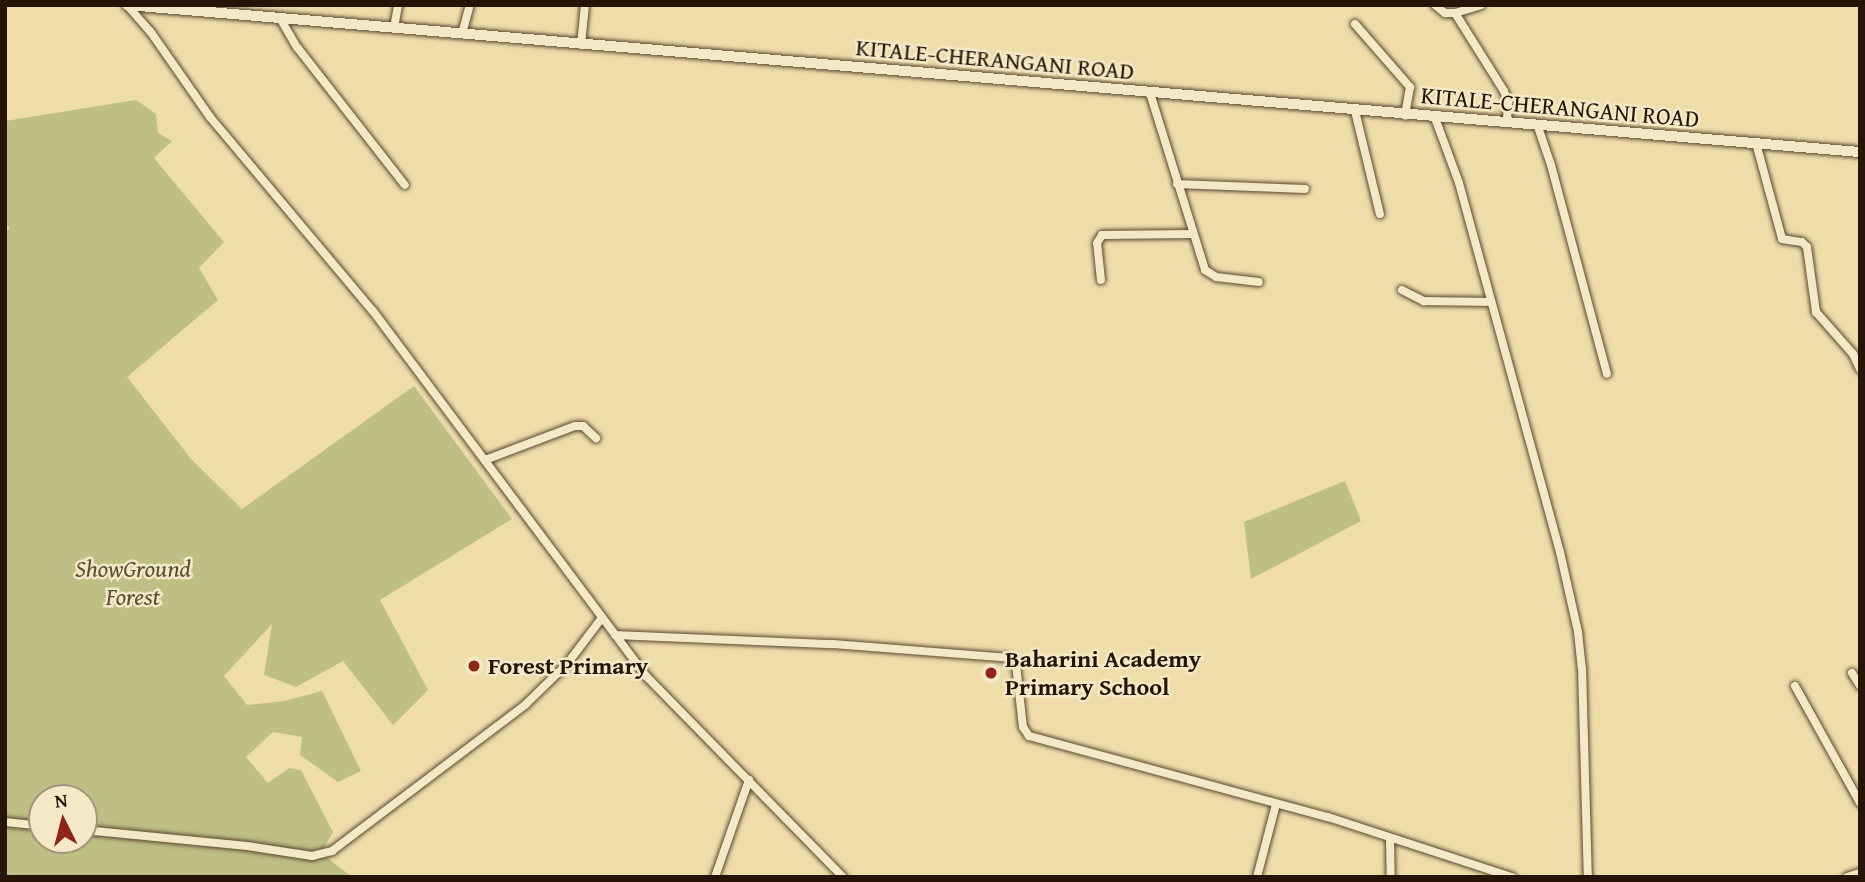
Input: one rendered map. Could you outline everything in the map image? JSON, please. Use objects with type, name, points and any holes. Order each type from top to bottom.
[{"type":"main road","name":"KITALE-CHERANGANI ROAD","points":[[127,5],[1405,116],[1860,152]]},
{"type":"street","points":[[127,5],[150,31],[211,117],[373,311],[601,619],[666,699],[843,877]]},
{"type":"street","points":[[394,28],[398,5]]},
{"type":"street","points":[[462,34],[470,5]]},
{"type":"street","points":[[581,45],[584,5]]},
{"type":"street","points":[[1436,5],[1445,13],[1455,13],[1481,5]]},
{"type":"street","points":[[1455,13],[1504,91],[1508,102],[1507,123]]},
{"type":"street","points":[[280,19],[297,47],[405,185]]},
{"type":"street","points":[[1355,24],[1410,87],[1405,116]]},
{"type":"street","points":[[1150,93],[1192,234],[1207,273],[1259,282]]},
{"type":"street","points":[[1355,111],[1380,214]]},
{"type":"street","points":[[1435,118],[1459,183],[1560,552],[1578,632],[1582,668],[1588,877]]},
{"type":"street","points":[[1538,127],[1551,165],[1607,374]]},
{"type":"street","points":[[1756,143],[1782,239],[1802,242],[1807,247],[1816,312],[1857,359],[1860,369]]},
{"type":"street","points":[[1177,184],[1306,189]]},
{"type":"street","points":[[1101,279],[1097,243],[1102,235],[1192,234]]},
{"type":"street","points":[[1402,290],[1424,301],[1491,302]]},
{"type":"street","points":[[485,460],[575,426],[583,426],[596,438]]},
{"type":"street","points":[[98,831],[247,846],[312,856],[332,851],[525,705],[567,664],[601,619]]},
{"type":"street","points":[[615,635],[833,644],[1009,659],[1016,664],[1023,727],[1029,737],[1276,804],[1513,877]]},
{"type":"street","points":[[1853,673],[1860,686]]},
{"type":"street","points":[[1795,686],[1860,803]]},
{"type":"street","points":[[715,877],[749,780]]},
{"type":"street","points":[[1257,877],[1276,804]]},
{"type":"street","points":[[5,822],[28,824]]},
{"type":"street","points":[[1390,838],[1391,877]]},
{"type":"street","points":[[1847,877],[1860,873]]},
{"type":"green space","name":"ShowGround Forest","points":[[136,100],[156,114],[158,133],[172,141],[154,158],[224,242],[199,268],[218,300],[127,377],[192,460],[242,509],[414,386],[512,519],[380,600],[428,690],[393,725],[343,661],[296,687],[264,675],[272,624],[224,676],[247,705],[284,701],[322,691],[361,771],[338,782],[300,755],[302,737],[273,732],[246,757],[268,783],[289,768],[301,770],[333,832],[321,853],[352,877],[5,877],[5,231],[10,229],[5,222],[5,121]]},
{"type":"green space","points":[[1345,481],[1361,521],[1251,579],[1244,522]]},
{"type":"place","name":"Forest Primary","points":[[474,666]]},
{"type":"place","name":"Baharini Academy Primary School","points":[[991,673]]}]
